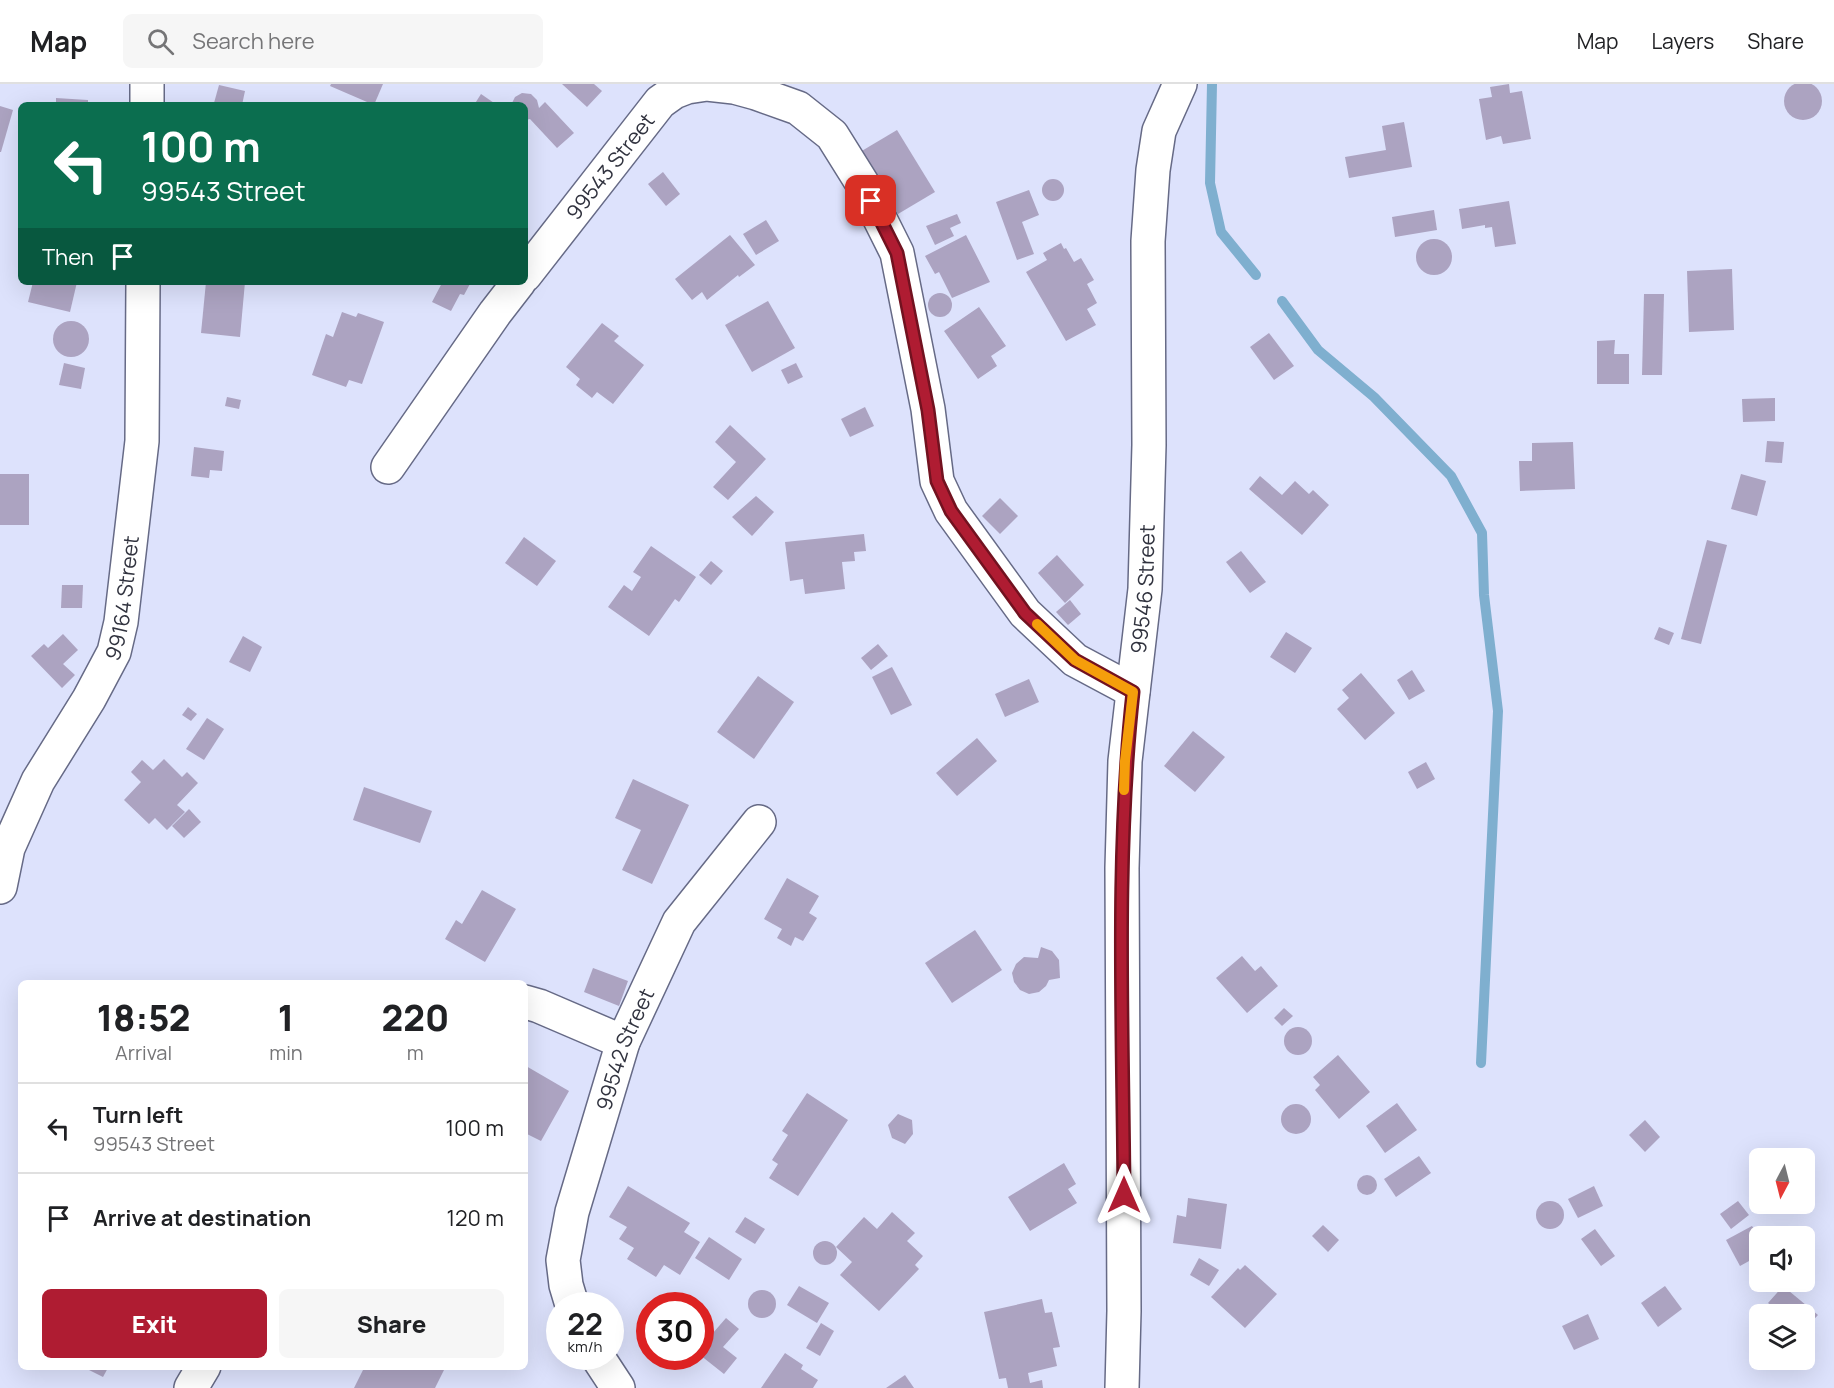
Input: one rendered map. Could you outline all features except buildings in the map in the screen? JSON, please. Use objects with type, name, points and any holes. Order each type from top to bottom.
[{"type":"street","points":[[147,84],[147,102]]},
{"type":"street","name":"99543 Street","points":[[528,271],[660,102],[674,92],[707,84],[734,87],[777,100],[806,113],[832,135],[862,183],[897,253],[928,410],[937,481],[951,511],[1025,613],[1075,660],[1133,692]]},
{"type":"street","name":"99546 Street","points":[[1122,1388],[1124,1311],[1122,868],[1125,761],[1145,589],[1149,445],[1148,241],[1159,131],[1180,84]]},
{"type":"street","name":"99164 Street","points":[[0,887],[8,848],[38,781],[89,699],[114,652],[122,622],[142,441],[143,285]]},
{"type":"street","points":[[388,467],[517,285]]},
{"type":"street","name":"99542 Street","points":[[568,1292],[563,1260],[572,1212],[623,1042],[679,922],[759,822]]},
{"type":"street","points":[[528,1003],[623,1042]]},
{"type":"street","points":[[191,1388],[202,1370]]},
{"type":"street","points":[[606,1370],[618,1388]]},
{"type":"waterway","points":[[1212,84],[1210,183],[1221,232],[1256,275]]},
{"type":"waterway","points":[[1282,301],[1318,350],[1374,397],[1451,476],[1482,533],[1484,595],[1498,711],[1481,1063]]},
{"type":"slow traffic","points":[[1037,624],[1075,660],[1133,692],[1124,790]]},
{"type":"route","points":[[871,201],[897,253],[928,410],[937,481],[951,511],[1025,613],[1075,660],[1133,692],[1125,761],[1122,868],[1124,1195]]}]
